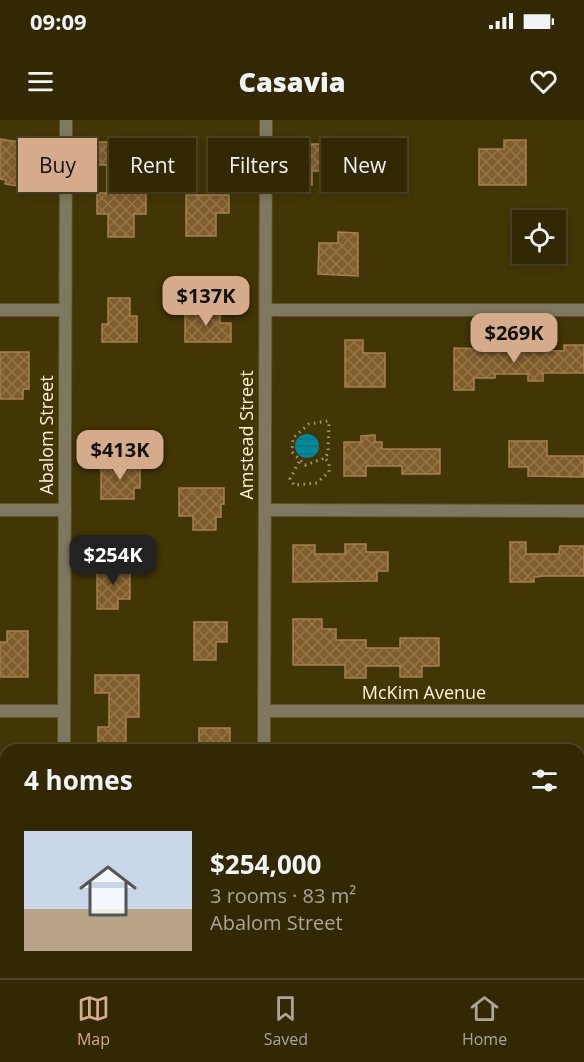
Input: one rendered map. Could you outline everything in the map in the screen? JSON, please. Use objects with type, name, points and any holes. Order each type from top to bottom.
[{"type":"street","name":"Abalom Street","points":[[64,744],[66,120]]},
{"type":"street","name":"Amstead Street","points":[[264,744],[266,120]]},
{"type":"street","points":[[0,310],[65,310]]},
{"type":"street","points":[[266,310],[584,310]]},
{"type":"street","points":[[0,510],[64,510]]},
{"type":"street","points":[[265,510],[584,511]]},
{"type":"street","points":[[0,711],[64,711]]},
{"type":"street","name":"McKim Avenue","points":[[264,711],[584,711]]},
{"type":"path","points":[[328,421],[329,424],[328,453],[325,458],[309,465],[299,462],[292,452],[291,442],[298,433],[313,422],[328,421]]},
{"type":"path","points":[[299,462],[290,479],[294,485],[300,486],[317,483],[327,475],[330,466],[325,458]]},
{"type":"water","points":[[307,434],[315,438],[319,446],[315,454],[307,458],[299,454],[295,446],[299,438]]},
{"type":"building","points":[[0,139],[18,142],[18,186],[5,184],[6,180],[0,179]]},
{"type":"building","points":[[504,140],[526,140],[526,185],[479,185],[479,149],[504,149]]},
{"type":"building","points":[[97,142],[109,142],[109,192],[146,193],[146,214],[134,214],[134,237],[108,237],[108,214],[97,214],[97,193],[107,193],[107,165],[97,165]]},
{"type":"building","points":[[309,144],[321,144],[321,171],[312,171],[312,185],[309,185]]},
{"type":"building","points":[[186,195],[229,195],[229,213],[216,213],[216,236],[186,236]]},
{"type":"building","points":[[338,232],[358,233],[358,276],[318,274],[319,243],[338,243]]},
{"type":"building","points":[[108,298],[130,298],[130,316],[137,316],[137,342],[102,342],[102,324],[108,324]]},
{"type":"building","points":[[185,311],[220,311],[220,323],[231,323],[231,342],[185,342]]},
{"type":"building","points":[[345,340],[363,340],[363,353],[385,353],[385,387],[345,387]]},
{"type":"building","points":[[564,345],[584,345],[584,373],[543,373],[543,381],[528,381],[528,374],[495,374],[495,378],[474,378],[474,390],[454,390],[454,348],[564,351]]},
{"type":"building","points":[[0,352],[29,352],[29,389],[23,389],[23,399],[0,399]]},
{"type":"building","points":[[375,435],[375,442],[382,442],[382,449],[440,449],[440,474],[402,474],[402,466],[366,466],[366,476],[344,476],[344,442],[361,442],[361,436]]},
{"type":"building","points":[[509,441],[547,441],[547,456],[584,456],[584,477],[528,476],[528,467],[509,467]]},
{"type":"building","points":[[101,465],[140,465],[140,488],[134,488],[134,499],[101,499]]},
{"type":"building","points":[[179,488],[224,488],[224,504],[221,504],[221,517],[216,517],[216,530],[193,530],[193,516],[179,516]]},
{"type":"building","points":[[510,542],[526,542],[526,554],[559,554],[560,546],[584,546],[584,576],[544,576],[534,577],[534,582],[510,582]]},
{"type":"building","points":[[345,544],[366,544],[366,552],[388,552],[388,571],[377,571],[377,581],[293,582],[293,545],[315,545],[315,554],[345,554]]},
{"type":"building","points":[[97,567],[130,567],[130,599],[118,599],[118,609],[97,609]]},
{"type":"building","points":[[293,619],[322,619],[322,629],[336,629],[336,640],[366,640],[366,648],[400,648],[400,638],[439,638],[439,666],[422,666],[422,677],[400,677],[400,666],[366,666],[366,678],[345,678],[345,665],[293,665]]},
{"type":"building","points":[[194,622],[227,622],[227,642],[216,642],[216,660],[194,660]]},
{"type":"building","points":[[7,631],[28,631],[28,677],[0,677],[0,642],[7,642]]},
{"type":"building","points":[[95,675],[139,675],[139,717],[126,717],[126,744],[98,744],[98,727],[109,727],[109,693],[95,693]]},
{"type":"building","points":[[199,728],[230,728],[230,744],[199,744]]}]
